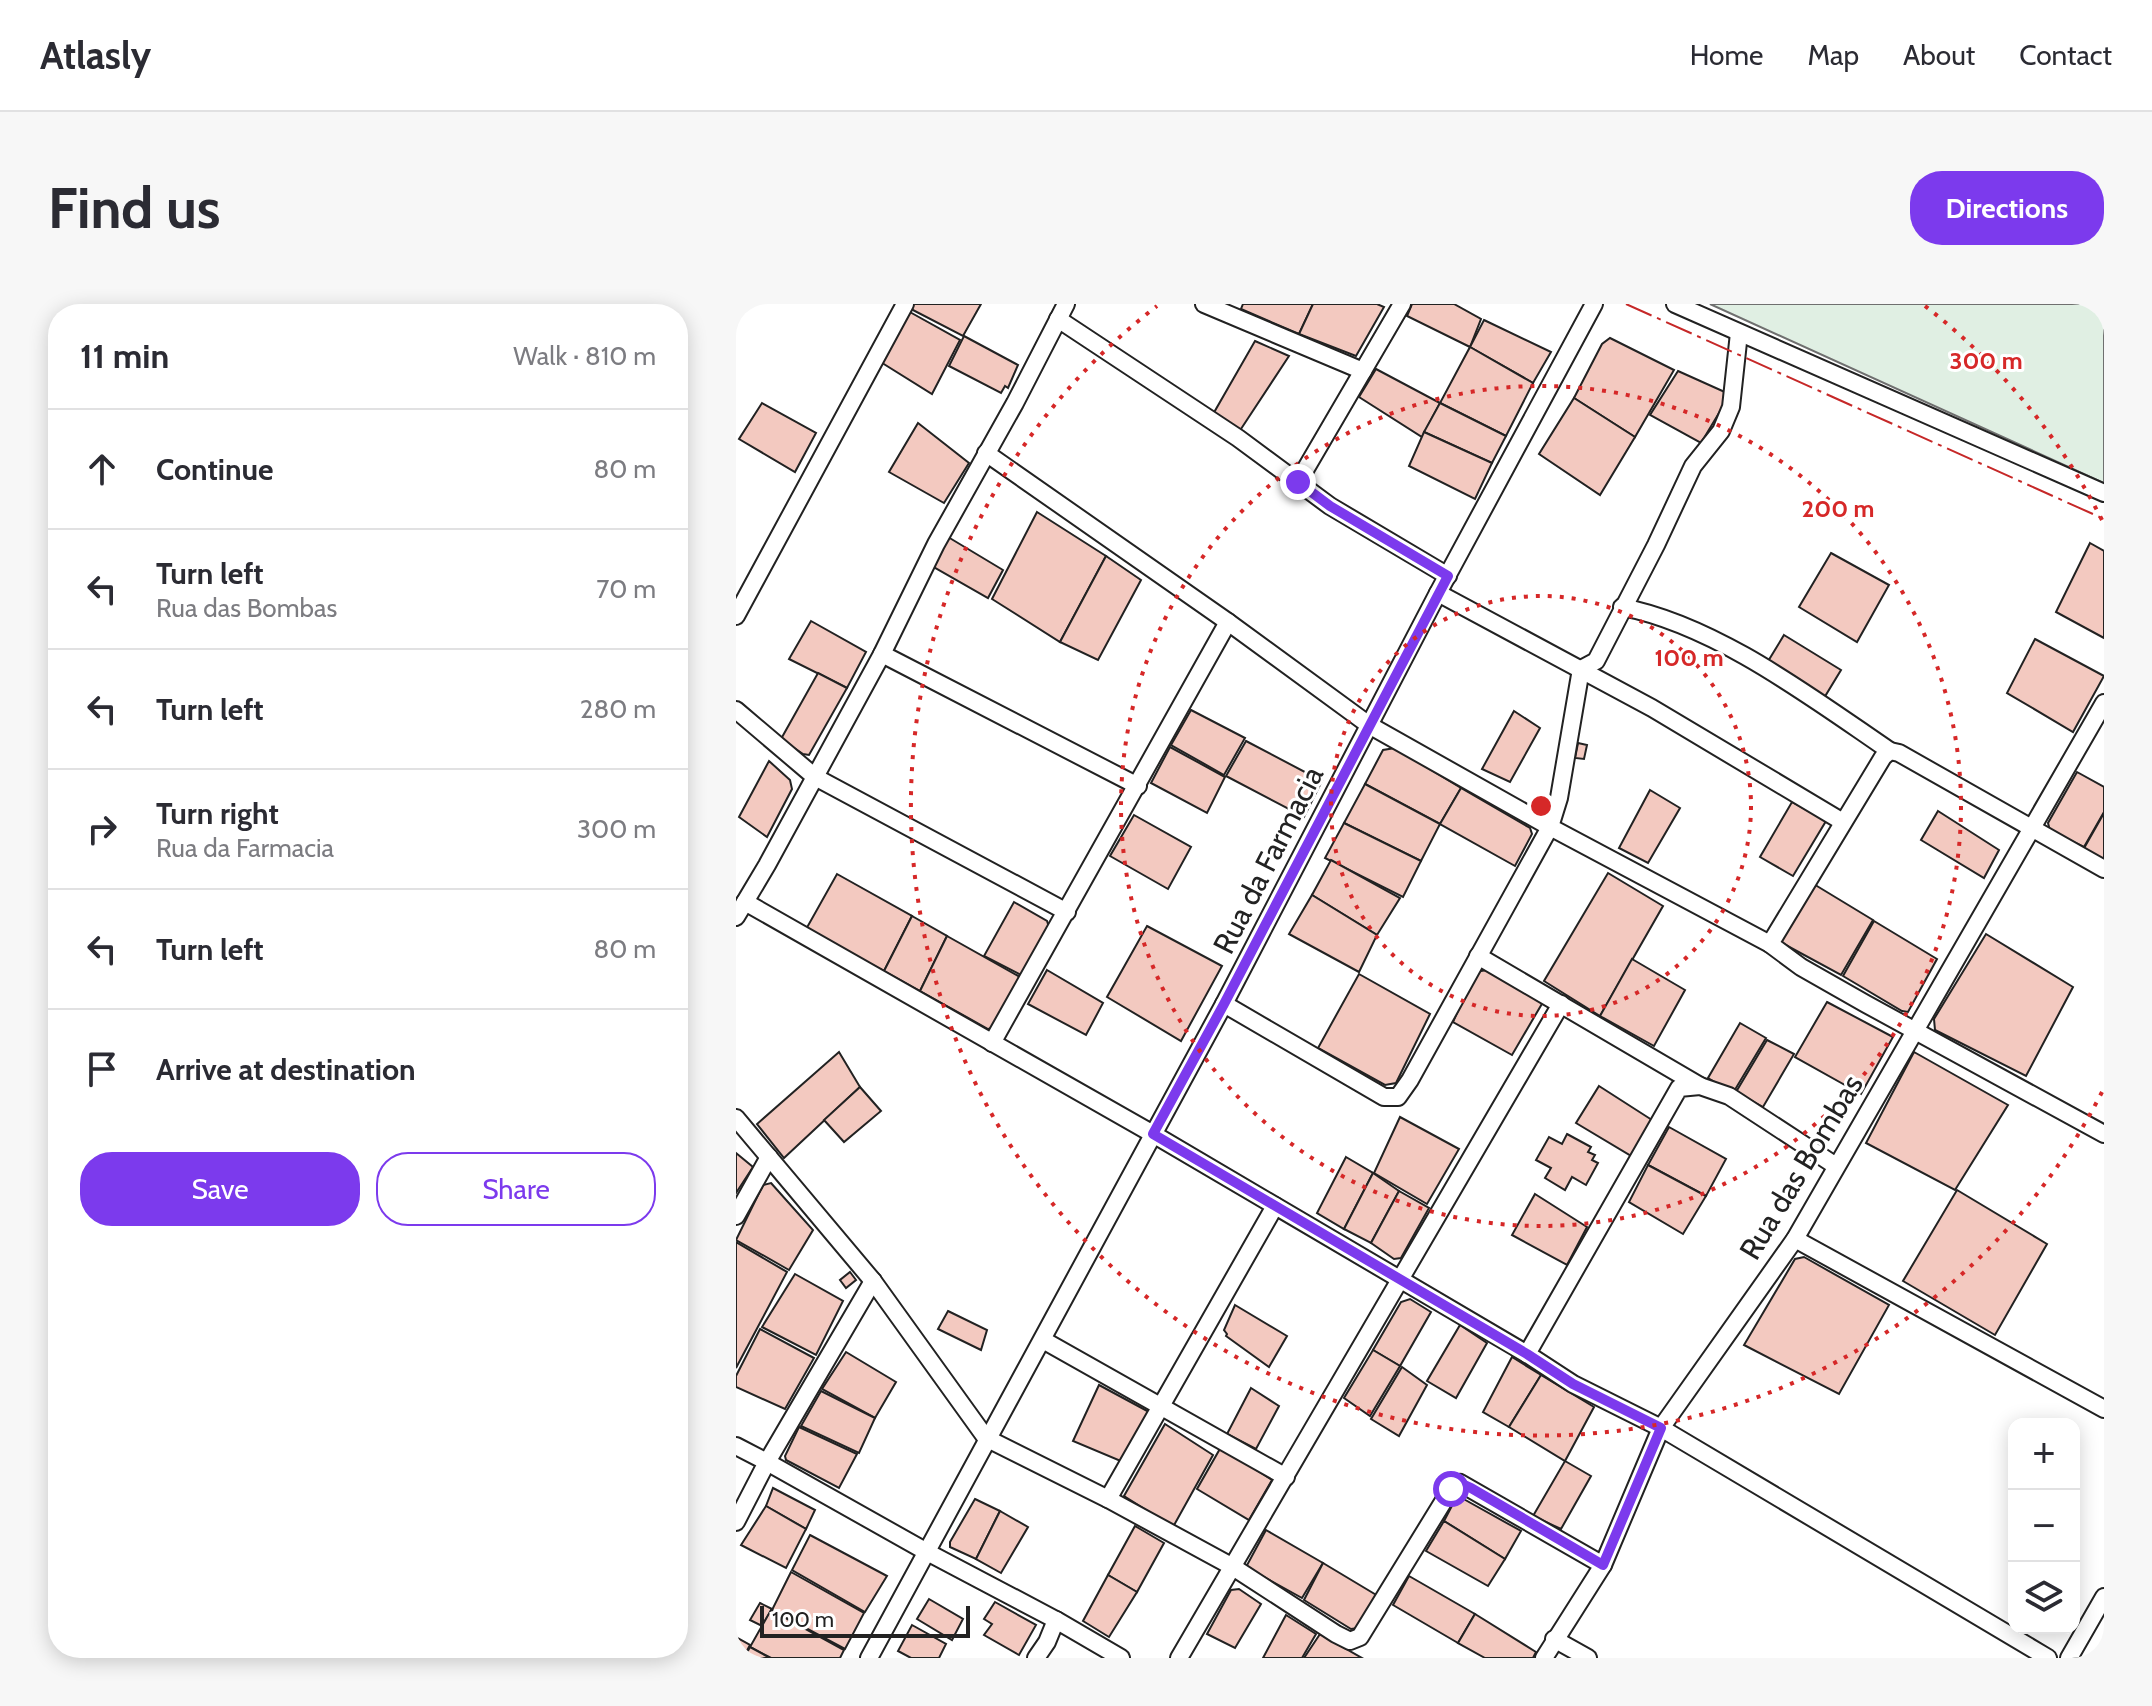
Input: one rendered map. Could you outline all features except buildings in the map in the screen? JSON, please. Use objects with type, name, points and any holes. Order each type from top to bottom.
[{"type":"street","points":[[736,616],[905,304]]},
{"type":"street","points":[[1066,304],[936,544],[882,654],[740,909],[992,1043],[1153,1134],[1573,1384],[1661,1428],[2048,1658]]},
{"type":"street","points":[[1204,304],[1363,371]]},
{"type":"street","points":[[1298,482],[1402,304]]},
{"type":"street","name":"Rua da Farmacia","points":[[927,1552],[986,1438],[1043,1340],[1224,1004],[1438,593],[1594,304]]},
{"type":"street","points":[[1675,304],[2104,493]]},
{"type":"street","points":[[1058,319],[1238,438],[1330,506],[1448,576]]},
{"type":"street","points":[[1581,669],[1596,661],[1693,466],[1721,431],[1731,407],[1739,333]]},
{"type":"street","points":[[986,453],[1369,725],[1550,827],[1770,944],[1801,967],[2104,1134]]},
{"type":"street","points":[[1438,593],[1664,715],[1843,822]]},
{"type":"street","points":[[1622,607],[1644,611],[1686,628],[1749,659],[1890,751],[1912,760],[2104,869]]},
{"type":"street","points":[[992,1043],[1228,622]]},
{"type":"street","points":[[882,654],[1138,786]]},
{"type":"street","points":[[1224,1004],[1384,1097],[1398,1097],[1550,827],[1559,798],[1581,669]]},
{"type":"street","name":"Rua das Bombas","points":[[1544,1658],[1603,1565],[1661,1428],[1795,1239],[2104,703]]},
{"type":"street","points":[[736,710],[815,777],[1067,912]]},
{"type":"street","points":[[1770,944],[1883,757],[1890,751]]},
{"type":"street","points":[[1478,956],[1700,1086],[1729,1096],[1836,1166]]},
{"type":"street","points":[[1179,1658],[1561,1004]]},
{"type":"street","points":[[1527,1354],[1679,1088],[1700,1086]]},
{"type":"street","points":[[736,1118],[873,1281],[986,1438],[1108,1499],[1233,1567],[1350,1641],[1360,1637],[1451,1489],[1460,1483],[1603,1565]]},
{"type":"street","points":[[736,1216],[769,1157]]},
{"type":"street","points":[[1108,1499],[1275,1206]]},
{"type":"street","points":[[1795,1239],[2104,1409]]},
{"type":"street","points":[[736,1522],[767,1462],[873,1281]]},
{"type":"street","points":[[1043,1340],[1286,1477]]},
{"type":"street","points":[[736,1446],[1121,1658]]},
{"type":"street","points":[[869,1658],[927,1552]]},
{"type":"street","points":[[2069,1658],[2104,1597]]},
{"type":"street","points":[[1036,1658],[1056,1620]]},
{"type":"street","points":[[1554,1639],[1588,1658]]},
{"type":"green space","points":[[1710,304],[2104,304],[2104,483]]},
{"type":"power","points":[[1626,304],[2104,519]]},
{"type":"route","points":[[1298,482],[1330,506],[1448,576],[1153,1134],[1573,1384],[1661,1428],[1603,1565],[1471,1488],[1460,1483],[1451,1489]]}]
